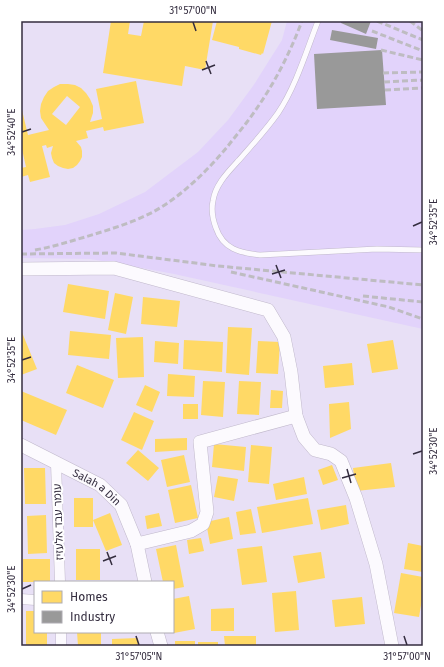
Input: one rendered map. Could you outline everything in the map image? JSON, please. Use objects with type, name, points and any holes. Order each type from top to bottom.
[{"type":"street","points":[[21,269],[114,268],[268,310],[284,336],[291,372],[296,416],[304,437],[315,450],[331,454],[341,461],[356,498],[376,564],[392,646]]},
{"type":"street","points":[[137,544],[191,531],[203,524],[207,512],[200,442],[296,416]]},
{"type":"street","name":"Salah a Din","points":[[21,445],[100,485],[121,505],[137,544],[146,581]]},
{"type":"street","name":"עומר עבד אלעזיז","points":[[56,463],[60,581]]},
{"type":"street","points":[[21,599],[34,600]]},
{"type":"street","points":[[61,633],[61,646]]},
{"type":"street","points":[[157,633],[161,646]]},
{"type":"lane","points":[[318,21],[286,100],[267,127],[218,186],[212,209],[213,220],[217,232],[224,242],[234,250],[252,254],[377,249],[423,250]]},
{"type":"shaded area","points":[[287,21],[423,21],[423,329],[174,274],[115,263],[90,259],[21,258],[21,230],[65,225],[99,214],[145,192],[198,152],[228,120],[253,86],[282,40]]},
{"type":"building: Homes","points":[[111,21],[130,21],[128,34],[141,36],[144,21],[213,21],[205,70],[185,66],[182,86],[103,73]]},
{"type":"building: Homes","points":[[217,21],[272,21],[263,54],[262,53],[261,55],[239,49],[239,47],[212,40]]},
{"type":"building: Homes","points":[[136,81],[144,123],[104,131],[103,127],[86,131],[88,138],[76,141],[81,147],[82,157],[73,168],[68,169],[58,166],[54,163],[52,158],[51,153],[53,146],[47,148],[46,145],[42,146],[50,177],[30,182],[28,175],[21,177],[21,168],[26,167],[21,145],[21,106],[28,135],[49,130],[41,118],[41,104],[44,97],[48,91],[60,84],[75,85],[86,93],[93,106],[93,113],[90,122],[102,119],[96,89]],"holes":[[[67,96],[80,107],[66,125],[52,114]]]},
{"type":"building: Homes","points":[[68,284],[109,291],[105,319],[63,312]]},
{"type":"building: Homes","points":[[115,293],[133,297],[126,334],[108,330]]},
{"type":"building: Homes","points":[[143,297],[180,301],[177,327],[141,324]]},
{"type":"building: Homes","points":[[228,327],[252,328],[249,375],[226,373]]},
{"type":"building: Homes","points":[[21,330],[37,369],[21,375]]},
{"type":"building: Homes","points":[[70,331],[111,335],[109,359],[68,355]]},
{"type":"building: Homes","points":[[143,337],[144,377],[118,378],[116,338]]},
{"type":"building: Homes","points":[[184,340],[223,342],[222,372],[183,369]]},
{"type":"building: Homes","points":[[393,340],[398,369],[372,373],[367,344]]},
{"type":"building: Homes","points":[[155,341],[179,343],[178,364],[154,362]]},
{"type":"building: Homes","points":[[258,341],[280,342],[278,374],[256,373]]},
{"type":"building: Homes","points":[[352,363],[354,385],[325,388],[323,366]]},
{"type":"building: Homes","points":[[77,365],[114,380],[103,408],[66,393]]},
{"type":"building: Homes","points":[[168,374],[195,376],[194,397],[167,396]]},
{"type":"building: Homes","points":[[203,381],[225,382],[223,417],[201,415]]},
{"type":"building: Homes","points":[[239,381],[261,382],[259,415],[237,414]]},
{"type":"building: Homes","points":[[145,385],[160,392],[152,412],[136,405]]},
{"type":"building: Homes","points":[[271,390],[283,391],[282,408],[270,408]]},
{"type":"building: Homes","points":[[21,391],[67,410],[56,435],[21,420]]},
{"type":"building: Homes","points":[[349,402],[351,429],[330,438],[329,404]]},
{"type":"building: Homes","points":[[183,404],[198,404],[198,419],[183,419]]},
{"type":"building: Homes","points":[[134,412],[154,421],[142,450],[121,440]]},
{"type":"building: Homes","points":[[187,438],[187,450],[155,452],[155,439]]},
{"type":"building: Homes","points":[[214,444],[246,447],[244,471],[212,467]]},
{"type":"building: Homes","points":[[251,445],[272,447],[269,484],[248,482]]},
{"type":"building: Homes","points":[[138,450],[159,468],[148,481],[126,463]]},
{"type":"building: Homes","points":[[184,455],[190,482],[167,487],[161,460]]},
{"type":"building: Homes","points":[[391,463],[395,487],[356,491],[353,468]]},
{"type":"building: Homes","points":[[332,465],[338,480],[323,485],[318,470]]},
{"type":"building: Homes","points":[[24,468],[45,468],[46,504],[25,504]]},
{"type":"building: Homes","points":[[218,476],[238,479],[234,501],[214,497]]},
{"type":"building: Homes","points":[[304,477],[307,494],[276,500],[273,484]]},
{"type":"building: Homes","points":[[191,485],[198,518],[175,523],[168,490]]},
{"type":"building: Homes","points":[[74,498],[93,498],[93,527],[74,527]]},
{"type":"building: Homes","points":[[308,498],[313,524],[262,533],[257,507]]},
{"type":"building: Homes","points":[[346,505],[349,524],[321,530],[317,510]]},
{"type":"building: Homes","points":[[251,509],[256,533],[240,535],[236,512]]},
{"type":"building: Homes","points":[[110,513],[122,545],[106,551],[93,520]]},
{"type":"building: Homes","points":[[159,513],[162,526],[147,529],[145,516]]},
{"type":"building: Homes","points":[[46,515],[47,553],[28,554],[27,516]]},
{"type":"building: Homes","points":[[229,517],[233,539],[210,544],[206,522]]},
{"type":"building: Homes","points":[[201,538],[204,551],[189,554],[187,540]]},
{"type":"building: Homes","points":[[408,543],[423,546],[423,572],[404,569]]},
{"type":"building: Homes","points":[[176,545],[184,587],[174,589],[174,581],[163,581],[156,549]]},
{"type":"building: Homes","points":[[262,546],[267,582],[242,585],[237,549]]},
{"type":"building: Homes","points":[[76,549],[100,549],[100,580],[76,580]]},
{"type":"building: Homes","points":[[321,552],[325,578],[298,583],[293,556]]},
{"type":"building: Homes","points":[[23,559],[50,559],[50,581],[23,582]]},
{"type":"building: Homes","points":[[401,573],[423,577],[423,594],[419,617],[394,613]]},
{"type":"building: Homes","points":[[296,591],[299,630],[275,632],[272,593]]},
{"type":"building: Homes","points":[[189,596],[195,629],[174,633],[174,599]]},
{"type":"building: Homes","points":[[362,597],[365,624],[335,627],[332,600]]},
{"type":"building: Homes","points":[[234,608],[234,631],[211,631],[211,609]]},
{"type":"building: Homes","points":[[26,611],[34,611],[34,633],[47,633],[47,646],[26,646]]},
{"type":"building: Homes","points":[[77,633],[101,633],[101,646],[78,646]]},
{"type":"building: Homes","points":[[224,636],[256,636],[256,646],[225,646]]},
{"type":"building: Homes","points":[[138,638],[139,646],[112,646],[112,639]]},
{"type":"building: Homes","points":[[175,641],[195,641],[195,646],[175,646]]},
{"type":"building: Homes","points":[[198,642],[218,642],[218,646],[198,646]]},
{"type":"building: Industry","points":[[341,21],[371,21],[366,34],[341,23]]},
{"type":"building: Industry","points":[[332,30],[378,38],[376,49],[330,40]]},
{"type":"building: Industry","points":[[382,50],[386,105],[317,109],[314,54]]},
{"type":"railway","points":[[35,250],[85,237],[137,220],[164,206],[184,191],[203,174],[220,155],[256,110],[291,48],[302,21]]},
{"type":"railway","points":[[377,21],[423,40]]},
{"type":"railway","points":[[410,21],[423,31]]},
{"type":"railway","points":[[372,31],[423,51]]},
{"type":"railway","points":[[381,50],[423,60]]},
{"type":"railway","points":[[383,73],[423,72]]},
{"type":"railway","points":[[384,82],[423,80]]},
{"type":"railway","points":[[385,90],[423,88]]},
{"type":"railway","points":[[21,254],[116,253],[218,266],[423,285]]},
{"type":"railway","points":[[231,272],[389,307],[423,319]]},
{"type":"railway","points":[[363,296],[423,302]]}]
